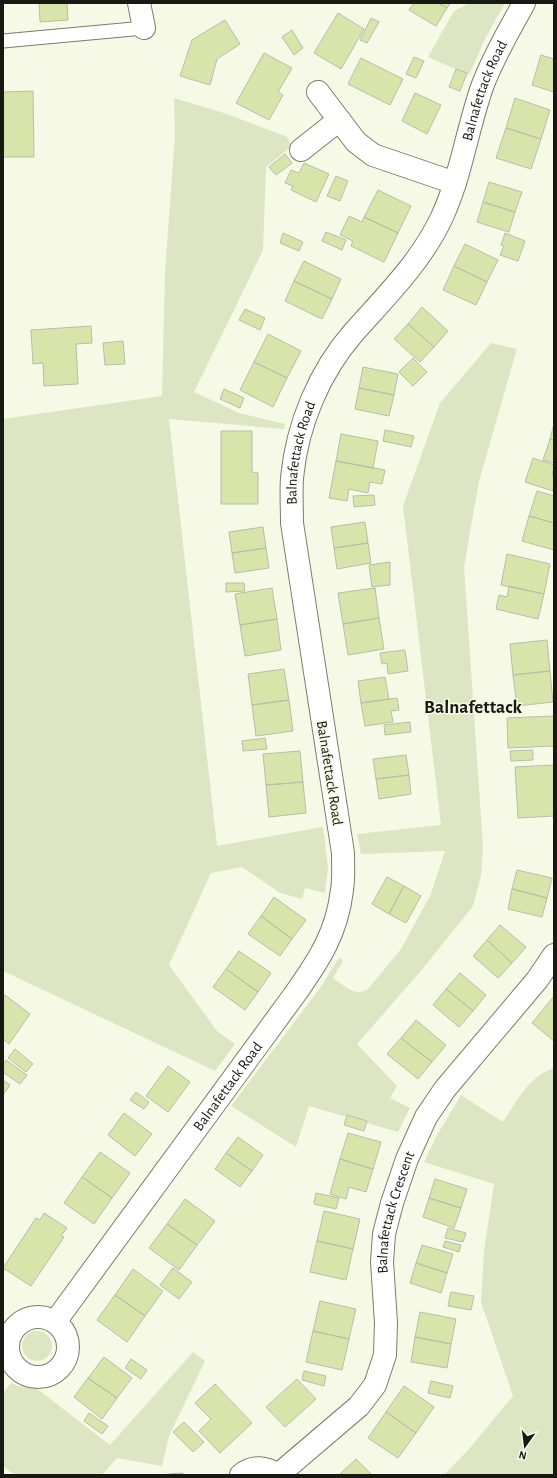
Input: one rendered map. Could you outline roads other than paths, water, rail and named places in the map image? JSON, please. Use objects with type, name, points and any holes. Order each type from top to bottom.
[{"type":"street","points":[[139,3],[144,28]]},
{"type":"street","name":"Balnafettack Road","points":[[54,1322],[295,994],[320,958],[333,930],[343,890],[343,853],[292,523],[292,478],[298,440],[310,404],[328,368],[352,334],[405,275],[426,246],[442,217],[455,183],[482,88],[495,55],[524,3]]},
{"type":"street","points":[[318,92],[356,142],[373,155],[455,183]]},
{"type":"street","points":[[301,150],[339,120]]},
{"type":"street","name":"Balnafettack Crescent","points":[[241,1475],[253,1468],[262,1468],[278,1475],[359,1406],[375,1386],[385,1355],[386,1323],[382,1262],[384,1234],[392,1203],[407,1159],[426,1117],[445,1089],[537,980],[554,954]]},
{"type":"lane","points":[[3,41],[144,28]]},
{"type":"district","name":"Balnafettack","points":[[473,706]]}]
